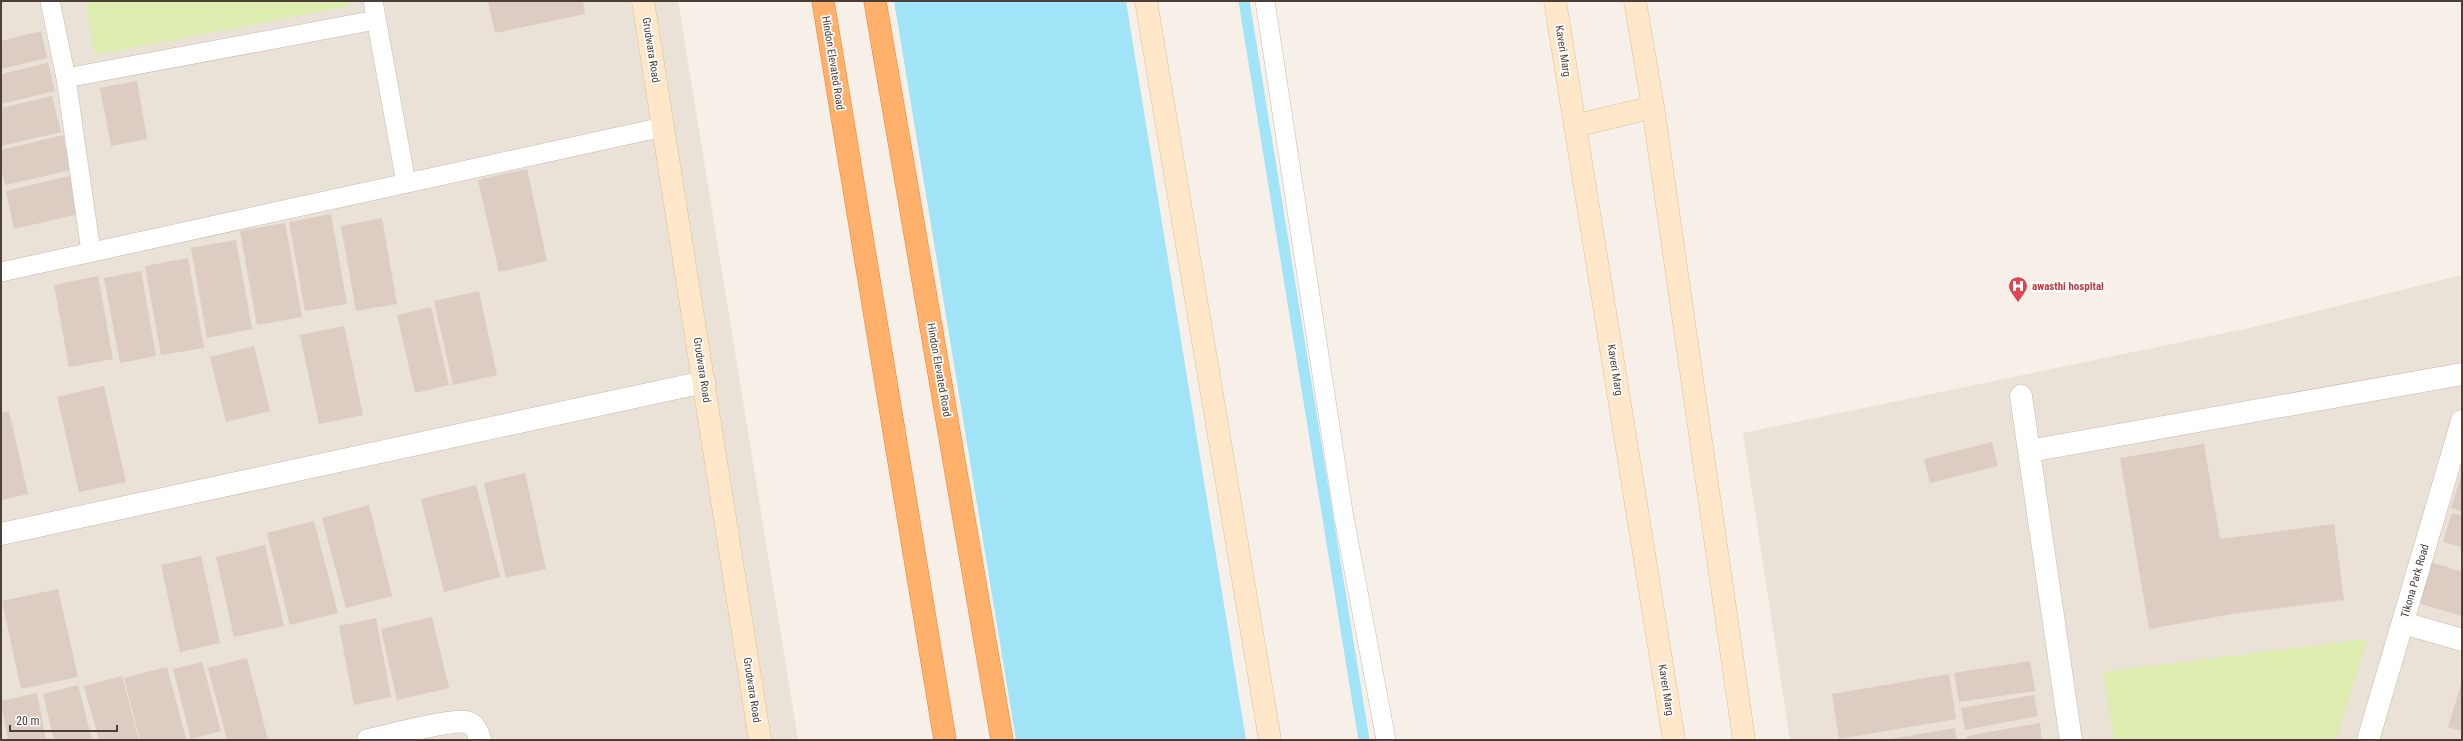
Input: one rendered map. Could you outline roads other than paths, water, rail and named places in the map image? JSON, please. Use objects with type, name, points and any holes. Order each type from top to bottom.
[{"type":"highway","name":"Hindon Elevated Road","points":[[823,1],[945,740]]},
{"type":"highway","name":"Hindon Elevated Road","points":[[876,1],[1002,740]]},
{"type":"street","name":"Grudwara Road","points":[[643,1],[760,740]]},
{"type":"street","points":[[1146,1],[1270,740]]},
{"type":"street","name":"Kaveri Marg","points":[[1555,1],[1674,740]]},
{"type":"street","points":[[1635,1],[1653,107],[1744,740]]},
{"type":"street","points":[[1575,126],[1653,107]]},
{"type":"street","points":[[2029,451],[2462,374]]},
{"type":"street","points":[[1,534],[704,382]]},
{"type":"street","points":[[2021,396],[2071,740]]},
{"type":"street","name":"Tikona Park Road","points":[[2368,740],[2462,421]]},
{"type":"street","points":[[2403,623],[2462,640]]},
{"type":"street","points":[[368,740],[459,722],[474,726],[478,732],[480,740]]},
{"type":"lane","points":[[50,1],[66,78],[91,252]]},
{"type":"lane","points":[[373,1],[406,183]]},
{"type":"lane","points":[[1265,1],[1343,512],[1386,740]]},
{"type":"lane","points":[[66,78],[376,20]]},
{"type":"lane","points":[[1,272],[663,127]]},
{"type":"water","points":[[894,1],[1126,1],[1246,740],[1016,740]]},
{"type":"waterway","points":[[1244,1],[1364,740]]},
{"type":"place","name":"awasthi hospital","points":[[2018,303]]}]
